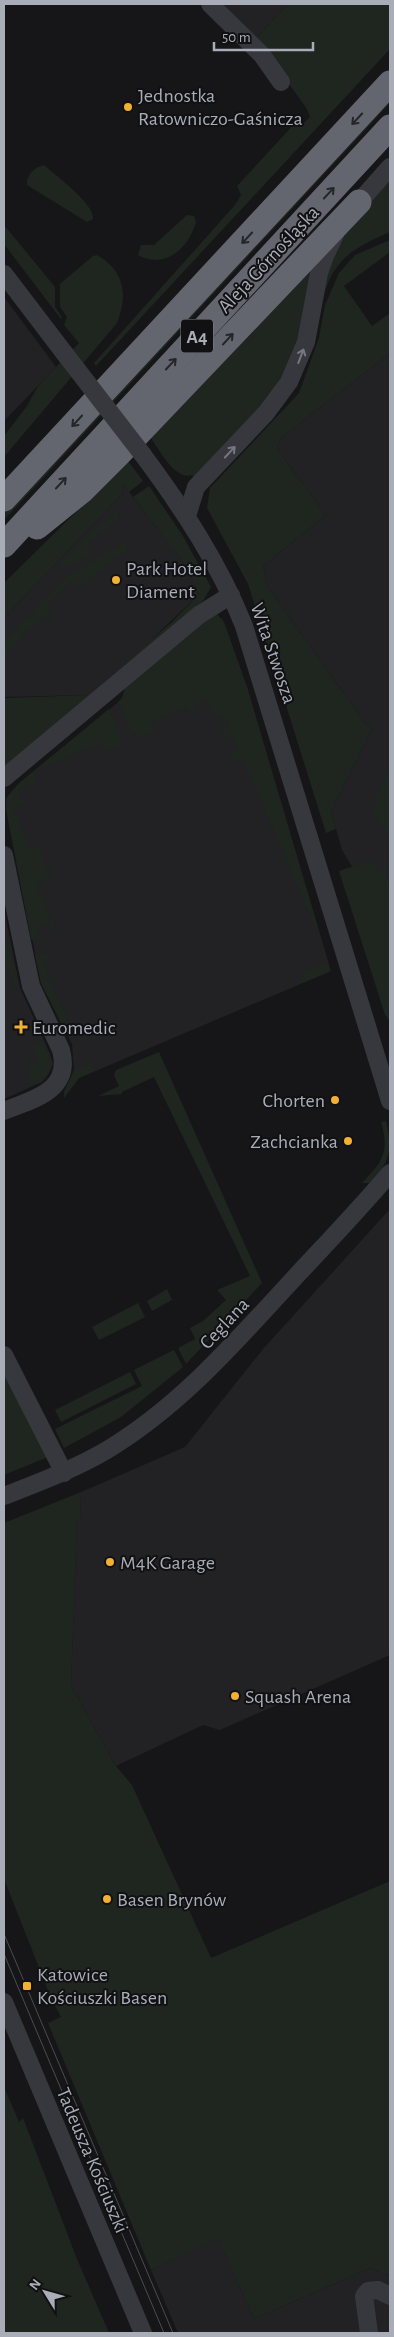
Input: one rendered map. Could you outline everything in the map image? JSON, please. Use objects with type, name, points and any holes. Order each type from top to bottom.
[{"type":"highway","name":"Aleja Górnośląska","points":[[4,499],[390,83]]},
{"type":"highway","name":"Aleja Górnośląska","points":[[4,544],[390,127]]},
{"type":"highway","points":[[4,554],[89,484],[359,202]]},
{"type":"street","points":[[210,4],[262,55],[281,82]]},
{"type":"street","points":[[187,516],[196,487],[266,413],[289,382],[306,342],[317,284],[325,256],[335,234],[359,202],[390,167]]},
{"type":"street","name":"Wita Stwosza","points":[[4,274],[143,455],[187,516],[231,595],[262,678],[390,1102]]},
{"type":"street","points":[[167,488],[196,487]]},
{"type":"street","points":[[4,778],[199,615],[231,595]]},
{"type":"street","points":[[4,855],[32,986],[61,1050],[64,1061],[60,1077],[52,1089],[4,1111]]},
{"type":"street","name":"Ceglana","points":[[4,1496],[64,1473],[126,1438],[185,1392],[237,1340],[390,1172]]},
{"type":"street","points":[[4,1355],[64,1473]]},
{"type":"street","name":"Tadeusza Kościuszki","points":[[4,2002],[144,2333]]},
{"type":"street","points":[[369,2333],[364,2296],[368,2291],[378,2290],[390,2296]]},
{"type":"shaded area","points":[[221,4],[288,4],[256,38]]},
{"type":"shaded area","points":[[288,4],[390,4],[390,49],[96,366],[94,363],[235,205],[241,195],[237,186],[297,121],[302,125],[310,117],[307,109],[256,38]]},
{"type":"shaded area","points":[[390,96],[390,103],[4,520],[4,512]]},
{"type":"shaded area","points":[[44,165],[81,198],[92,213],[93,219],[87,222],[27,185],[28,178],[32,172]]},
{"type":"shaded area","points":[[390,178],[390,232],[366,243],[348,255],[333,272],[323,297],[325,269],[336,243]]},
{"type":"shaded area","points":[[187,215],[194,216],[196,222],[193,231],[182,248],[166,258],[157,260],[138,255],[141,245],[154,245]]},
{"type":"shaded area","points":[[4,225],[55,287],[55,307],[62,317],[61,319],[4,244]]},
{"type":"shaded area","points":[[390,240],[390,252],[344,286],[372,326],[390,313],[390,353],[281,438],[277,449],[326,515],[263,566],[267,586],[364,722],[372,729],[331,811],[336,829],[326,833],[248,584],[207,508],[210,488],[299,393],[319,338],[325,305],[339,273],[355,255]]},
{"type":"shaded area","points":[[97,255],[106,261],[119,276],[122,285],[122,303],[117,323],[4,457],[4,436],[27,406],[38,386],[79,343],[64,325],[67,317],[60,307],[60,284],[93,256]]},
{"type":"shaded area","points":[[312,263],[301,333],[290,362],[279,381],[239,431],[194,478],[192,475],[186,476],[180,473],[168,463],[150,437]]},
{"type":"shaded area","points":[[4,297],[56,367],[4,421]]},
{"type":"shaded area","points":[[390,353],[390,883],[371,861],[353,868],[342,850],[331,811],[372,729],[364,722],[267,586],[263,566],[326,515],[277,449],[281,438]]},
{"type":"shaded area","points":[[128,461],[143,481],[129,492],[123,484],[122,494],[4,618],[4,583]]},
{"type":"shaded area","name":"Park Hotel Diament","points":[[123,484],[185,565],[199,594],[123,667],[90,695],[4,697],[4,618],[122,494]]},
{"type":"shaded area","points":[[149,486],[183,536],[211,587],[203,601],[123,667],[123,664],[172,622],[199,594],[184,564],[133,497]]},
{"type":"shaded area","points":[[116,512],[120,517],[86,546],[92,554],[58,571],[77,546]]},
{"type":"shaded area","points":[[123,543],[127,545],[126,550],[80,588],[74,581],[47,604],[52,611],[24,634],[4,656],[4,643],[68,575]]},
{"type":"shaded area","points":[[214,614],[217,614],[224,622],[247,687],[318,928],[314,925],[243,759],[233,763],[230,754],[239,750],[232,736],[224,740],[220,732],[229,729],[224,715],[215,718],[206,699],[197,702],[196,713],[191,716],[187,707],[151,723],[154,732],[141,737],[132,732],[118,702],[122,698],[125,688]]},
{"type":"shaded area","points":[[222,618],[247,687],[331,971],[79,1078],[74,1070],[72,1044],[41,983],[6,809],[6,798],[25,778]]},
{"type":"shaded area","points":[[90,695],[4,769],[4,698]]},
{"type":"shaded area","points":[[109,709],[123,738],[118,747],[107,752],[103,743],[33,772],[37,782],[17,791],[22,803],[13,807],[30,848],[37,845],[51,879],[36,885],[56,930],[53,934],[48,923],[37,927],[42,939],[35,942],[31,939],[6,809],[8,796],[17,785]]},
{"type":"shaded area","points":[[390,768],[390,837],[373,814],[376,798]]},
{"type":"shaded area","points":[[371,860],[390,883],[390,1021],[385,1015],[339,871]]},
{"type":"shaded area","name":"Euromedic","points":[[4,909],[20,988],[53,1064],[42,1082],[4,1099]]},
{"type":"shaded area","points":[[4,921],[18,985],[17,989],[4,959],[4,944],[8,941],[4,930]]},
{"type":"shaded area","points":[[40,952],[51,955],[43,963],[76,1041],[65,1022],[61,1023],[41,983],[35,955]]},
{"type":"shaded area","points":[[327,962],[329,972],[300,984],[303,972]]},
{"type":"shaded area","points":[[42,1040],[50,1060],[49,1072],[46,1077],[33,1085],[26,1068],[39,1062],[32,1045]]},
{"type":"shaded area","points":[[159,1052],[262,1283],[186,1364],[178,1348],[195,1339],[190,1328],[203,1321],[226,1300],[217,1290],[250,1276],[154,1077],[122,1092],[122,1094],[98,1096],[119,1086],[114,1075],[116,1070]]},
{"type":"shaded area","points":[[89,1063],[94,1071],[79,1078],[64,1098],[64,1092],[74,1070]]},
{"type":"shaded area","points":[[386,1121],[389,1148],[386,1161],[371,1183],[362,1183],[375,1169],[382,1156],[385,1142],[381,1122]]},
{"type":"shaded area","points":[[390,1209],[390,1655],[220,1730],[203,1725],[116,1766],[71,1686],[77,1521],[80,1518],[81,1492],[185,1447],[263,1349]]},
{"type":"shaded area","points":[[167,1289],[172,1300],[152,1311],[147,1301]]},
{"type":"shaded area","points":[[138,1303],[145,1317],[99,1340],[92,1327]]},
{"type":"shaded area","points":[[174,1350],[183,1367],[121,1417],[64,1448],[55,1429],[142,1386],[134,1370]]},
{"type":"shaded area","points":[[4,1369],[48,1457],[4,1475]]},
{"type":"shaded area","points":[[130,1372],[136,1384],[61,1422],[55,1410]]},
{"type":"shaded area","points":[[81,1492],[80,1519],[77,1521],[71,1686],[116,1766],[132,1785],[211,1958],[390,1881],[390,2276],[370,2268],[254,2319],[218,2239],[151,2270],[48,2023],[61,2017],[51,1998],[4,1879],[4,1523]]},
{"type":"shaded area","points":[[4,2087],[19,2122],[23,2118],[77,2259],[109,2333],[4,2333]]},
{"type":"shaded area","points":[[218,2238],[254,2319],[370,2268],[390,2276],[390,2333],[178,2333],[151,2270]]},
{"type":"tram line","points":[[4,1934],[173,2333]]},
{"type":"tram line","points":[[4,1954],[164,2333]]},
{"type":"place","name":"Jednostka Ratowniczo-Gaśnicza","points":[[128,107]]},
{"type":"place","name":"Park Hotel Diament","points":[[116,580]]},
{"type":"place","name":"Euromedic","points":[[21,1027]]},
{"type":"place","name":"Chorten","points":[[335,1100]]},
{"type":"place","name":"Zachcianka","points":[[348,1141]]},
{"type":"place","name":"M4K Garage","points":[[110,1562]]},
{"type":"place","name":"Squash Arena","points":[[235,1696]]},
{"type":"place","name":"Basen Brynów","points":[[107,1899]]},
{"type":"place","name":"Katowice Kościuszki Basen","points":[[27,1986]]}]
